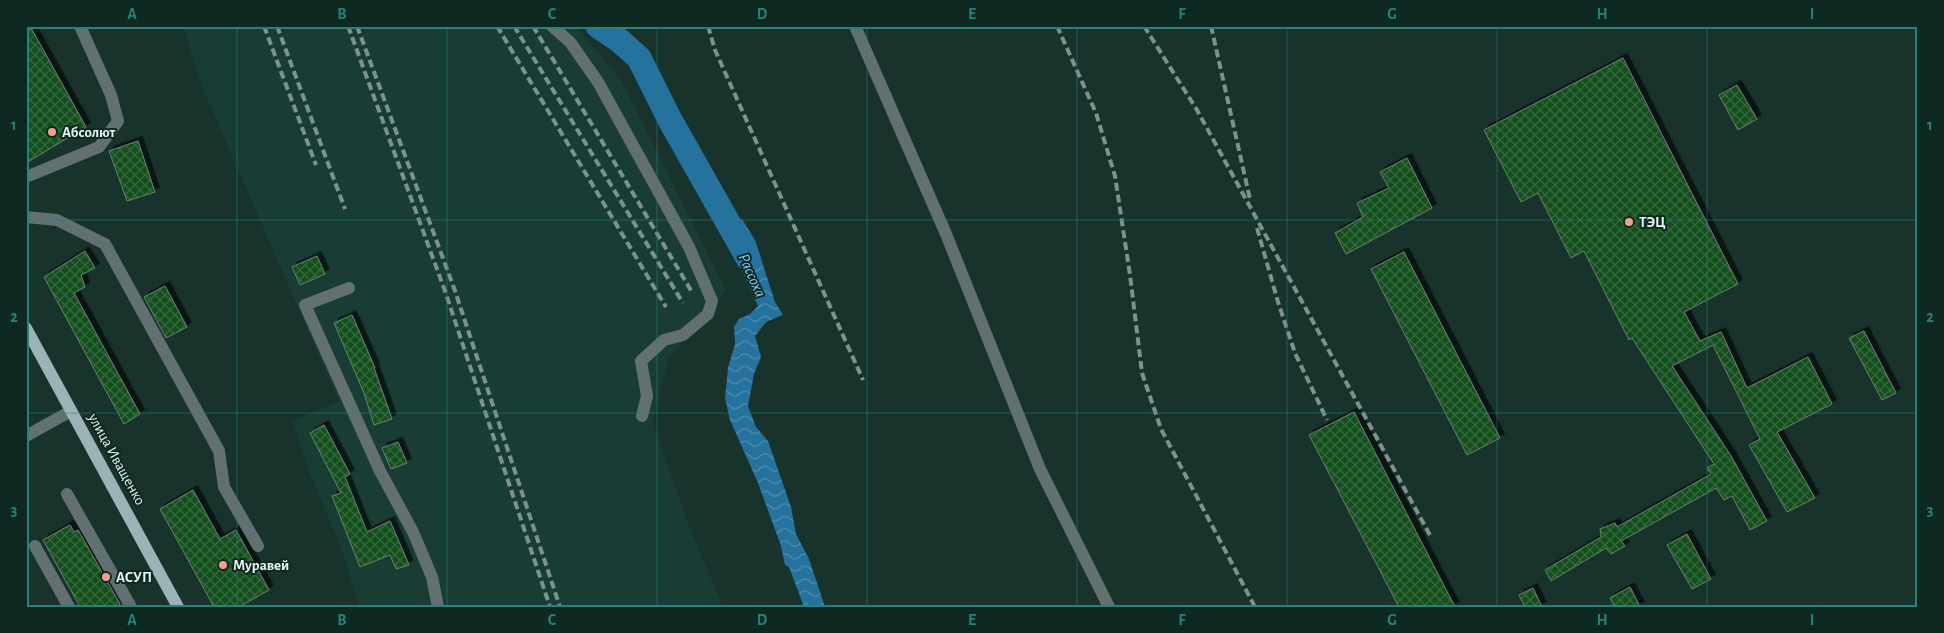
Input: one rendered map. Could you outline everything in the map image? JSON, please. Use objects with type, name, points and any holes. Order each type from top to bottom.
[{"type":"main road","name":"улица Иващенко","points":[[26,328],[178,607]]},
{"type":"street","points":[[26,177],[99,147],[118,121],[111,95],[80,26]]},
{"type":"street","points":[[552,26],[570,42],[598,82],[689,247],[712,301],[708,314],[683,335],[664,340],[640,361],[647,396],[642,416]]},
{"type":"street","points":[[855,26],[946,234],[1040,469],[1109,607]]},
{"type":"street","points":[[26,217],[57,220],[105,244],[219,451],[224,487],[258,546]]},
{"type":"street","points":[[348,288],[305,305],[380,471],[414,532],[432,577],[438,607]]},
{"type":"street","points":[[26,436],[71,411]]},
{"type":"street","points":[[67,494],[131,607]]},
{"type":"street","points":[[35,546],[69,607]]},
{"type":"shaded area","points":[[183,26],[576,26],[622,81],[726,290],[698,327],[669,357],[653,422],[687,521],[723,607],[360,607],[341,548],[306,464],[292,421],[339,402],[203,89]]},
{"type":"water","points":[[742,219],[755,240],[775,302],[783,315],[766,322],[755,336],[761,357],[754,374],[748,406],[756,427],[768,441],[791,507],[796,534],[809,559],[825,607],[804,607],[789,567],[785,565],[781,546],[758,483],[730,420],[725,398],[728,368],[735,344],[734,327],[739,319],[750,314],[758,306],[742,270],[722,236]]},
{"type":"building","points":[[26,26],[30,26],[86,127],[26,163]]},
{"type":"building","points":[[1623,58],[1738,284],[1684,312],[1700,341],[1721,332],[1747,388],[1808,357],[1832,404],[1777,432],[1815,498],[1787,512],[1749,445],[1760,439],[1713,345],[1672,366],[1731,456],[1767,521],[1750,530],[1732,496],[1724,500],[1716,488],[1621,541],[1625,546],[1611,554],[1606,548],[1551,581],[1545,570],[1601,537],[1600,529],[1615,523],[1617,527],[1711,474],[1707,468],[1714,464],[1632,338],[1629,340],[1584,251],[1571,258],[1538,193],[1521,202],[1484,130]]},
{"type":"building","points":[[1737,85],[1757,119],[1738,130],[1719,95]]},
{"type":"building","points":[[138,141],[155,192],[127,201],[109,151]]},
{"type":"building","points":[[1407,158],[1432,208],[1346,254],[1335,233],[1363,217],[1357,203],[1389,188],[1380,172]]},
{"type":"building","points":[[85,251],[95,268],[81,275],[85,287],[74,293],[140,414],[124,424],[44,277]]},
{"type":"building","points":[[1404,252],[1500,438],[1467,455],[1371,269]]},
{"type":"building","points":[[317,256],[325,274],[300,285],[292,267]]},
{"type":"building","points":[[165,286],[187,327],[166,338],[144,297]]},
{"type":"building","points":[[352,315],[375,368],[392,419],[374,425],[364,393],[334,323]]},
{"type":"building","points":[[1864,331],[1896,393],[1882,400],[1849,338]]},
{"type":"building","points":[[1354,412],[1455,607],[1399,607],[1309,435]]},
{"type":"building","points":[[324,425],[350,474],[345,477],[367,532],[390,521],[409,565],[396,569],[390,555],[360,567],[332,496],[341,493],[310,433]]},
{"type":"building","points":[[398,442],[407,463],[391,469],[382,448]]},
{"type":"building","name":"Муравей","points":[[193,490],[220,539],[236,530],[269,590],[239,607],[214,607],[160,509]]},
{"type":"building","points":[[70,525],[74,532],[78,530],[120,604],[116,607],[80,607],[43,540]]},
{"type":"building","points":[[1687,534],[1711,579],[1692,589],[1667,545]]},
{"type":"building","points":[[1630,587],[1640,607],[1615,607],[1610,598]]},
{"type":"building","points":[[1533,588],[1542,607],[1525,607],[1519,595]]},
{"type":"waterway","name":"Рассоха","points":[[598,26],[620,41],[639,58],[670,120],[748,258]]},
{"type":"railway","points":[[264,26],[316,165]]},
{"type":"railway","points":[[277,26],[345,209]]},
{"type":"railway","points":[[348,26],[445,291],[550,607]]},
{"type":"railway","points":[[357,26],[454,288],[560,607]]},
{"type":"railway","points":[[497,26],[666,307]]},
{"type":"railway","points":[[514,26],[683,303]]},
{"type":"railway","points":[[533,26],[692,292]]},
{"type":"railway","points":[[708,26],[715,50],[863,380]]},
{"type":"railway","points":[[1057,26],[1096,113],[1115,176],[1142,373],[1161,429],[1255,607]]},
{"type":"railway","points":[[1144,26],[1197,110],[1431,537]]},
{"type":"railway","points":[[1211,26],[1250,199]]},
{"type":"railway","points":[[1257,228],[1295,353],[1327,420]]},
{"type":"place","name":"Абсолют","points":[[52,132]]},
{"type":"place","name":"ТЭЦ","points":[[1629,222]]},
{"type":"place","name":"Муравей","points":[[223,565]]},
{"type":"place","name":"АСУП","points":[[106,577]]}]
